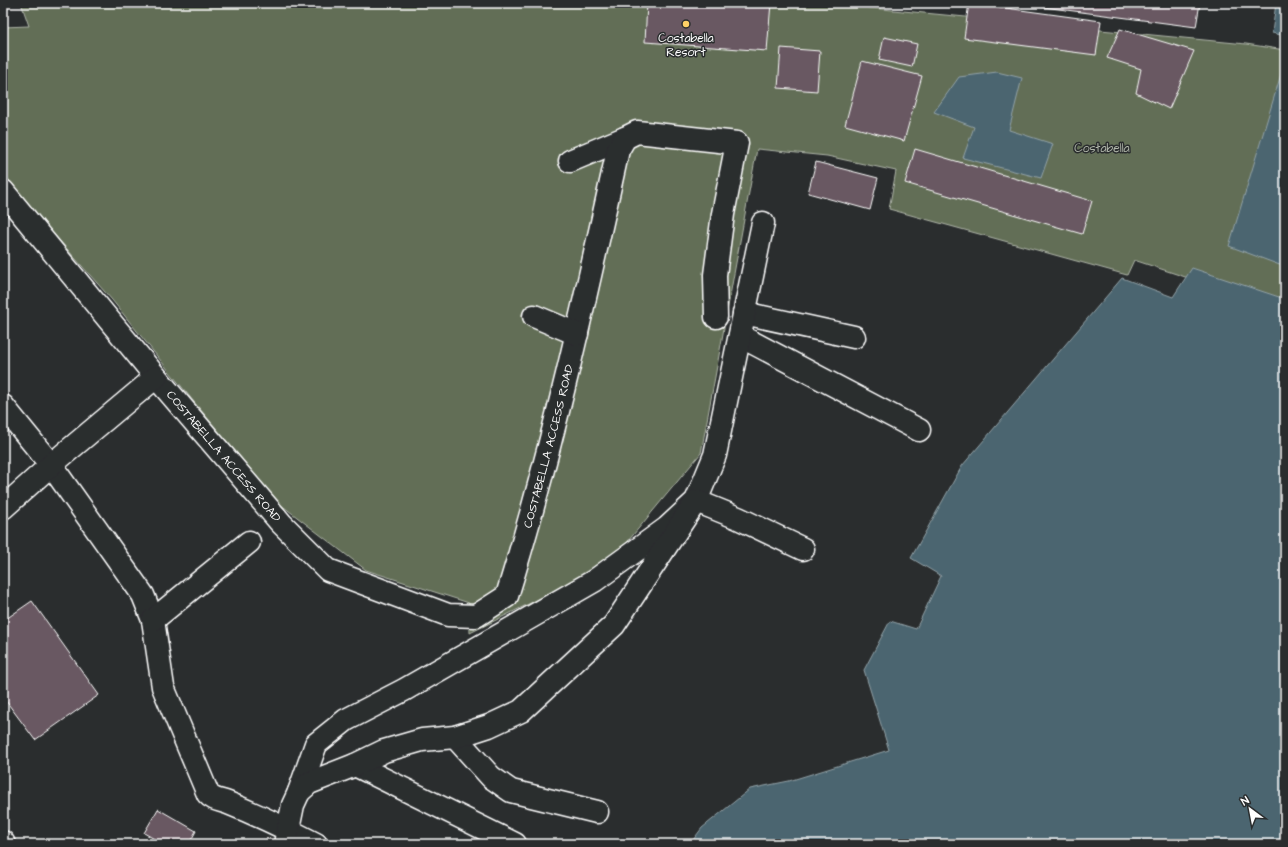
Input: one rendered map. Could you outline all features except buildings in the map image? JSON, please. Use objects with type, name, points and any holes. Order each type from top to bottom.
[{"type":"street","points":[[570,161],[637,132],[737,143],[723,214],[715,275],[716,317]]},
{"type":"street","name":"COSTABELLA ACCESS ROAD","points":[[3,190],[156,377],[281,523],[328,570],[448,615],[476,616],[507,596],[548,452],[618,150],[625,138]]},
{"type":"street","points":[[300,792],[309,783],[355,765],[384,751],[422,740],[455,737],[489,726],[521,711],[614,625],[696,502],[715,455],[763,223]]},
{"type":"street","points":[[744,313],[854,337]]},
{"type":"street","points":[[534,316],[576,334]]},
{"type":"street","points":[[740,336],[919,430]]},
{"type":"street","points":[[3,508],[51,465],[156,377]]},
{"type":"street","points":[[3,406],[51,465],[143,595],[152,620],[163,687],[208,794],[214,799],[226,802],[286,837],[316,844]]},
{"type":"street","points":[[696,502],[738,518],[803,549]]},
{"type":"street","points":[[286,837],[294,805],[300,792],[316,744],[346,720],[404,690],[594,581],[667,528],[696,502]]},
{"type":"street","points":[[152,620],[249,542]]},
{"type":"street","points":[[455,737],[491,777],[512,791],[597,812]]},
{"type":"street","points":[[355,765],[515,844]]},
{"type":"green space","name":"Costabella","points":[[21,3],[820,3],[1246,44],[1285,50],[1285,310],[1134,260],[1127,275],[889,209],[896,171],[827,156],[757,149],[701,453],[609,564],[470,633],[469,603],[366,570],[280,504],[194,402],[112,300],[22,198],[3,172],[3,27],[29,26]]},
{"type":"water","points":[[1276,3],[1285,3],[1285,36],[1272,33]]},
{"type":"water","points":[[1285,61],[1285,267],[1229,246]]},
{"type":"water","points":[[997,72],[1022,78],[1009,130],[1053,144],[1041,178],[963,158],[974,127],[934,112],[959,77]]},
{"type":"water","points":[[1192,268],[1285,299],[1285,844],[690,844],[702,828],[750,789],[789,781],[889,750],[864,670],[890,621],[916,629],[941,576],[911,558],[962,466],[1122,278],[1173,297]]},
{"type":"place","name":"Costabella Resort","points":[[686,24]]}]
